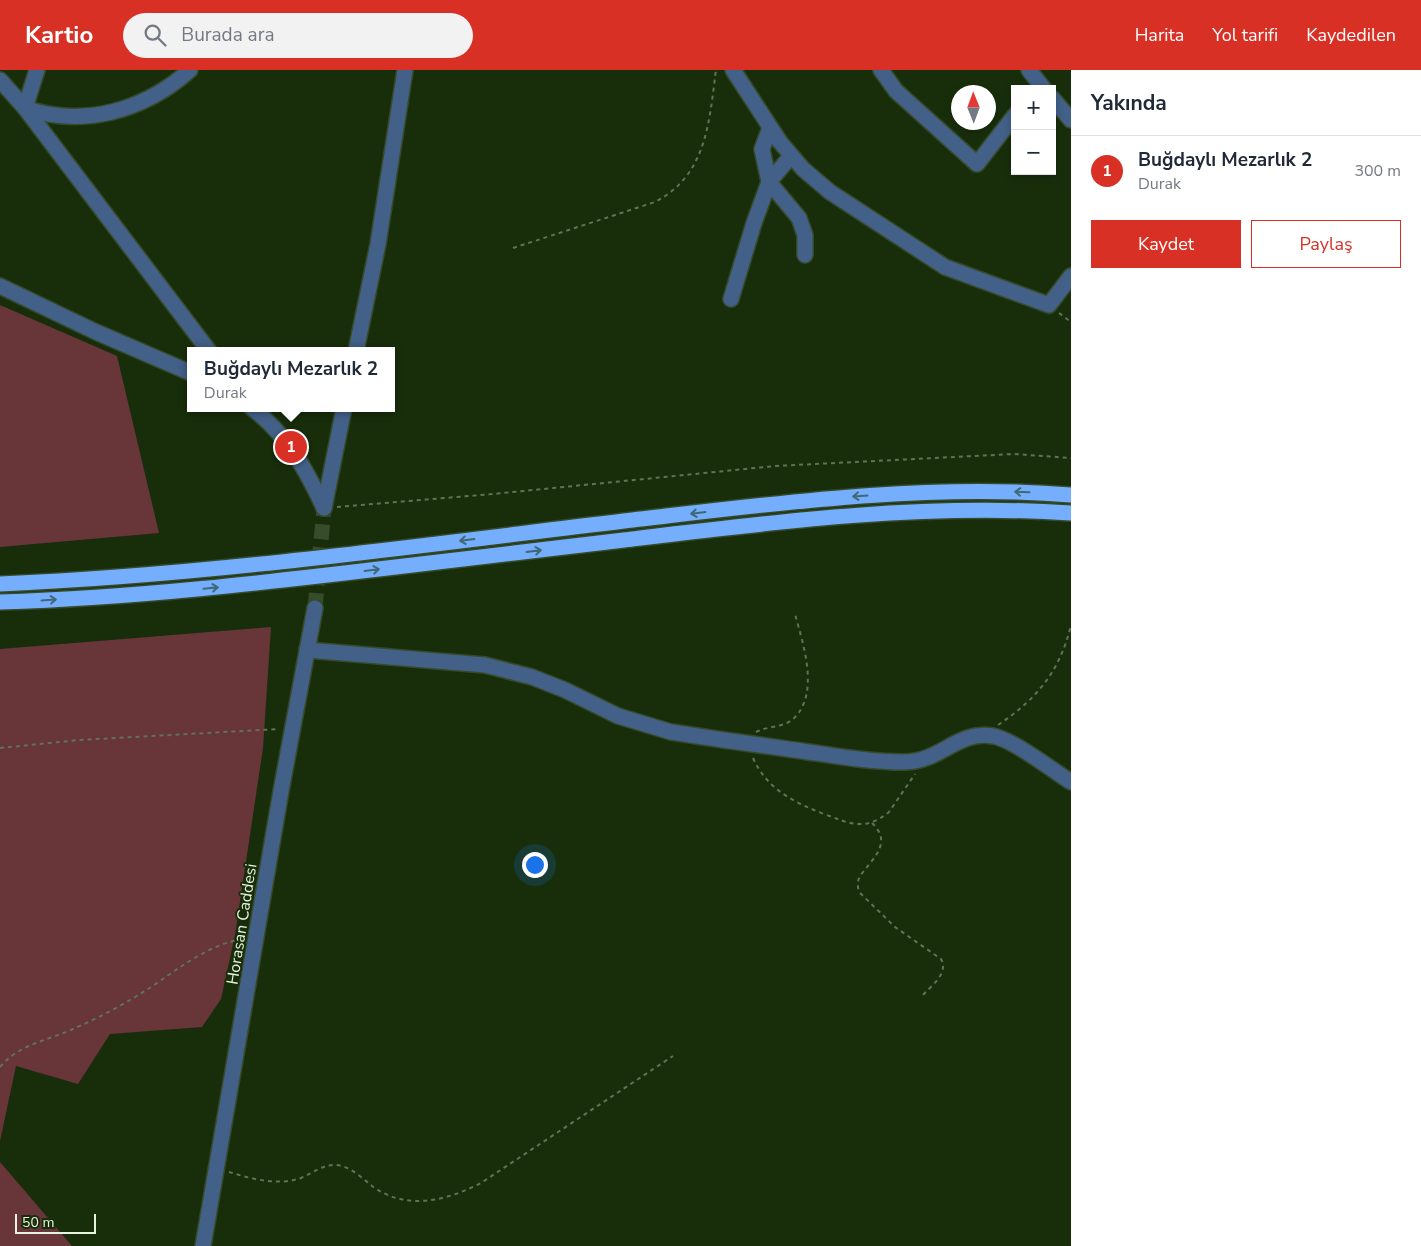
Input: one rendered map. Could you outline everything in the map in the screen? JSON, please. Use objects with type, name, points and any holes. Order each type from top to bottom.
[{"type":"highway","points":[[0,584],[74,581],[281,563],[744,507],[825,499],[957,492],[1030,492],[1071,495]]},
{"type":"highway","points":[[0,602],[173,592],[825,517],[960,509],[1005,509],[1071,513]]},
{"type":"street","points":[[25,108],[37,70]]},
{"type":"street","points":[[25,108],[51,116],[65,117],[101,114],[145,100],[168,87],[190,70]]},
{"type":"street","points":[[357,347],[378,244],[405,70]]},
{"type":"street","points":[[733,70],[770,128],[791,156],[830,192],[945,267],[1049,305],[1071,276]]},
{"type":"street","points":[[881,70],[896,91],[977,164],[1011,120]]},
{"type":"street","points":[[1029,70],[1039,85]]},
{"type":"street","points":[[0,80],[25,108],[206,347]]},
{"type":"street","points":[[1056,103],[1071,120]]},
{"type":"street","points":[[770,128],[762,149],[769,182],[800,218],[805,235],[805,255]]},
{"type":"street","points":[[731,299],[754,223],[769,182],[791,156]]},
{"type":"street","points":[[0,286],[96,332],[187,371]]},
{"type":"street","points":[[257,412],[271,424],[291,447],[309,475],[324,508]]},
{"type":"street","points":[[324,508],[343,412]]},
{"type":"street","name":"Horasan Caddesi","points":[[204,1246],[292,729],[315,608]]},
{"type":"street","points":[[307,650],[485,665],[501,668],[549,683],[634,722],[671,732],[862,760],[903,762],[926,759],[942,752],[962,739],[984,735],[1006,740],[1071,782]]},
{"type":"path","points":[[513,248],[655,202],[677,188],[692,170],[700,154],[716,70]]},
{"type":"path","points":[[1049,305],[1071,322]]},
{"type":"path","points":[[324,508],[493,494],[776,466],[1014,454],[1071,458]]},
{"type":"path","points":[[795,614],[808,666],[808,685],[803,702],[791,720],[758,731],[750,738],[748,743],[755,764],[775,789],[802,806],[852,824],[872,823],[888,812],[926,759]]},
{"type":"path","points":[[984,735],[1029,702],[1043,687],[1059,660],[1071,625]]},
{"type":"path","points":[[0,748],[79,740],[292,729]]},
{"type":"path","points":[[872,823],[879,830],[883,841],[860,876],[858,890],[896,927],[941,959],[944,966],[943,973],[923,995]]},
{"type":"path","points":[[0,1067],[20,1049],[98,1018],[214,947],[235,940],[257,938]]},
{"type":"path","points":[[217,1168],[247,1177],[281,1182],[300,1178],[323,1167],[336,1165],[350,1169],[380,1192],[400,1200],[418,1201],[446,1197],[480,1183],[673,1056]]},
{"type":"shaded area","points":[[0,305],[117,356],[159,533],[0,547]]},
{"type":"shaded area","points":[[271,627],[263,748],[235,935],[221,999],[202,1027],[110,1034],[78,1084],[16,1066],[0,1141],[0,649]]},
{"type":"shaded area","points":[[0,1162],[72,1246],[0,1246]]},
{"type":"tunnel","points":[[315,608],[324,508]]},
{"type":"place","name":"Buğdaylı Mezarlık 2","points":[[291,447]]}]
